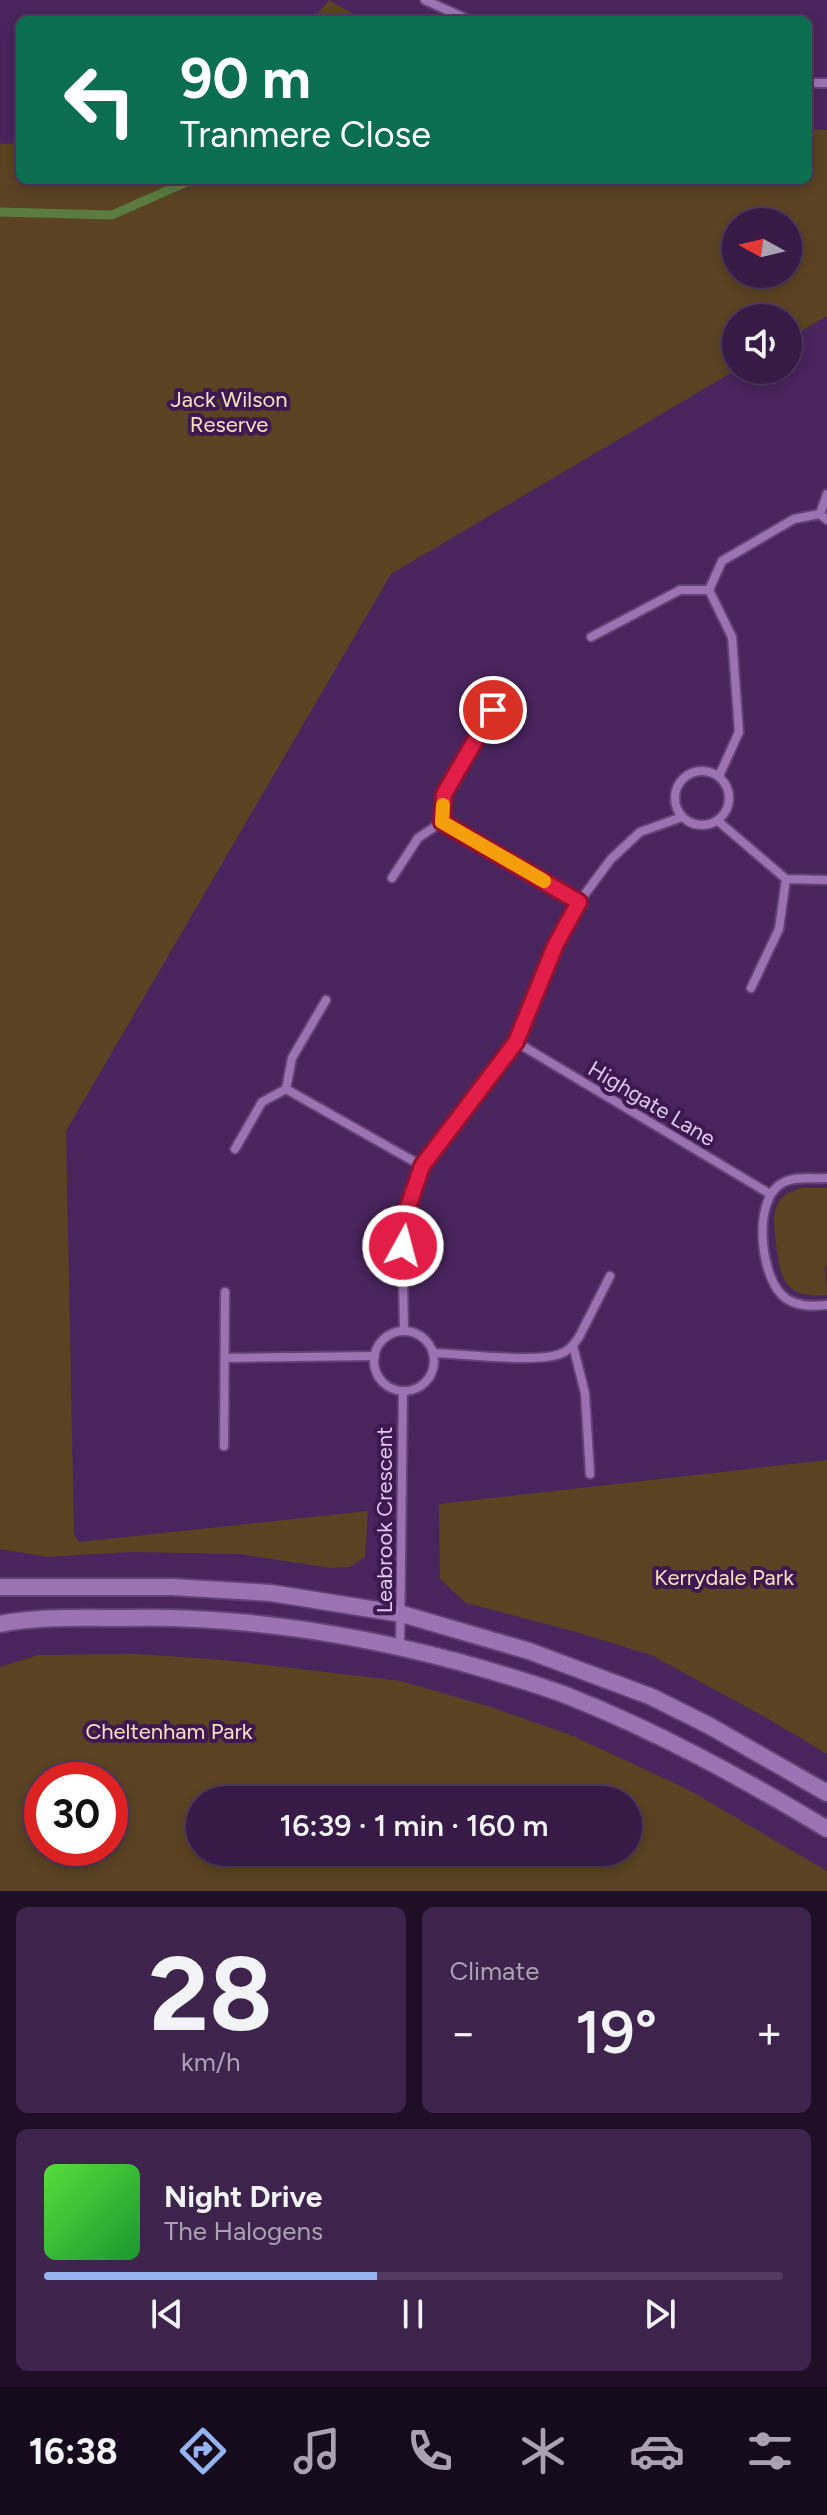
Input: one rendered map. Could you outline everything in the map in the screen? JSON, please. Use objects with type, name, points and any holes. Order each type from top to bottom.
[{"type":"street","points":[[425,0],[460,16]]},
{"type":"street","points":[[709,590],[722,561],[794,519],[824,517],[827,494]]},
{"type":"street","points":[[591,637],[680,590],[709,590]]},
{"type":"street","points":[[709,590],[732,637],[739,732],[719,776]]},
{"type":"street","points":[[442,822],[444,794],[493,710]]},
{"type":"street","points":[[703,770],[719,776],[729,793],[725,814],[718,821],[699,825],[682,817],[675,797],[677,787],[685,777],[703,770]]},
{"type":"street","points":[[404,1331],[402,1225],[422,1166],[516,1042],[555,946],[579,902],[611,859],[640,832],[682,817]]},
{"type":"street","points":[[718,821],[786,879],[827,880]]},
{"type":"street","points":[[392,878],[418,838],[442,822]]},
{"type":"street","points":[[442,822],[579,902]]},
{"type":"street","points":[[751,988],[779,929],[786,879]]},
{"type":"street","points":[[286,1089],[292,1058],[326,1000]]},
{"type":"street","name":"Highgate Lane","points":[[516,1042],[770,1194]]},
{"type":"street","points":[[286,1089],[422,1166]]},
{"type":"street","points":[[235,1149],[262,1102],[286,1089]]},
{"type":"street","points":[[827,1178],[784,1182],[770,1194],[763,1210],[766,1260],[775,1287],[791,1301],[810,1306],[827,1305]]},
{"type":"street","points":[[434,1353],[543,1357],[561,1354],[573,1346],[610,1276]]},
{"type":"street","points":[[224,1446],[225,1292]]},
{"type":"street","points":[[404,1331],[428,1342],[434,1353],[434,1366],[424,1385],[403,1392],[384,1384],[375,1367],[375,1356],[382,1342],[390,1335],[404,1331]]},
{"type":"street","points":[[573,1346],[585,1393],[590,1474]]},
{"type":"street","points":[[225,1358],[375,1356]]},
{"type":"street","name":"Leabrook Crescent","points":[[400,1648],[403,1392]]},
{"type":"street","points":[[0,1587],[172,1587],[257,1592],[402,1614],[529,1651],[652,1697],[827,1793]]},
{"type":"street","points":[[0,1624],[26,1619],[158,1617],[241,1621],[325,1632],[400,1648],[494,1672],[566,1695],[686,1749],[827,1829]]},
{"type":"green space","points":[[329,0],[357,16],[316,16]]},
{"type":"green space","name":"Jack Wilson Reserve","points":[[812,129],[827,130],[827,316],[802,331],[802,304],[722,304],[722,378],[391,574],[66,1131],[74,1534],[79,1542],[368,1511],[365,1557],[350,1567],[331,1568],[240,1554],[130,1552],[47,1557],[0,1549],[0,144],[16,143],[16,184],[812,184]]},
{"type":"green space","points":[[801,1188],[827,1188],[827,1295],[802,1294],[793,1290],[780,1267],[775,1210],[784,1196]]},
{"type":"green space","name":"Kerrydale Park","points":[[827,1460],[827,1754],[651,1655],[466,1603],[440,1579],[439,1504]]},
{"type":"green space","name":"Cheltenham Park","points":[[137,1654],[224,1660],[401,1681],[491,1707],[573,1736],[687,1789],[827,1871],[827,1891],[0,1891],[0,1667],[38,1655]]},
{"type":"waterway","points":[[0,212],[112,215],[182,184]]},
{"type":"slow traffic","points":[[443,805],[442,822],[544,881]]},
{"type":"route","points":[[403,1246],[402,1225],[422,1166],[516,1042],[555,946],[579,902],[442,822],[444,794],[493,710]]}]
